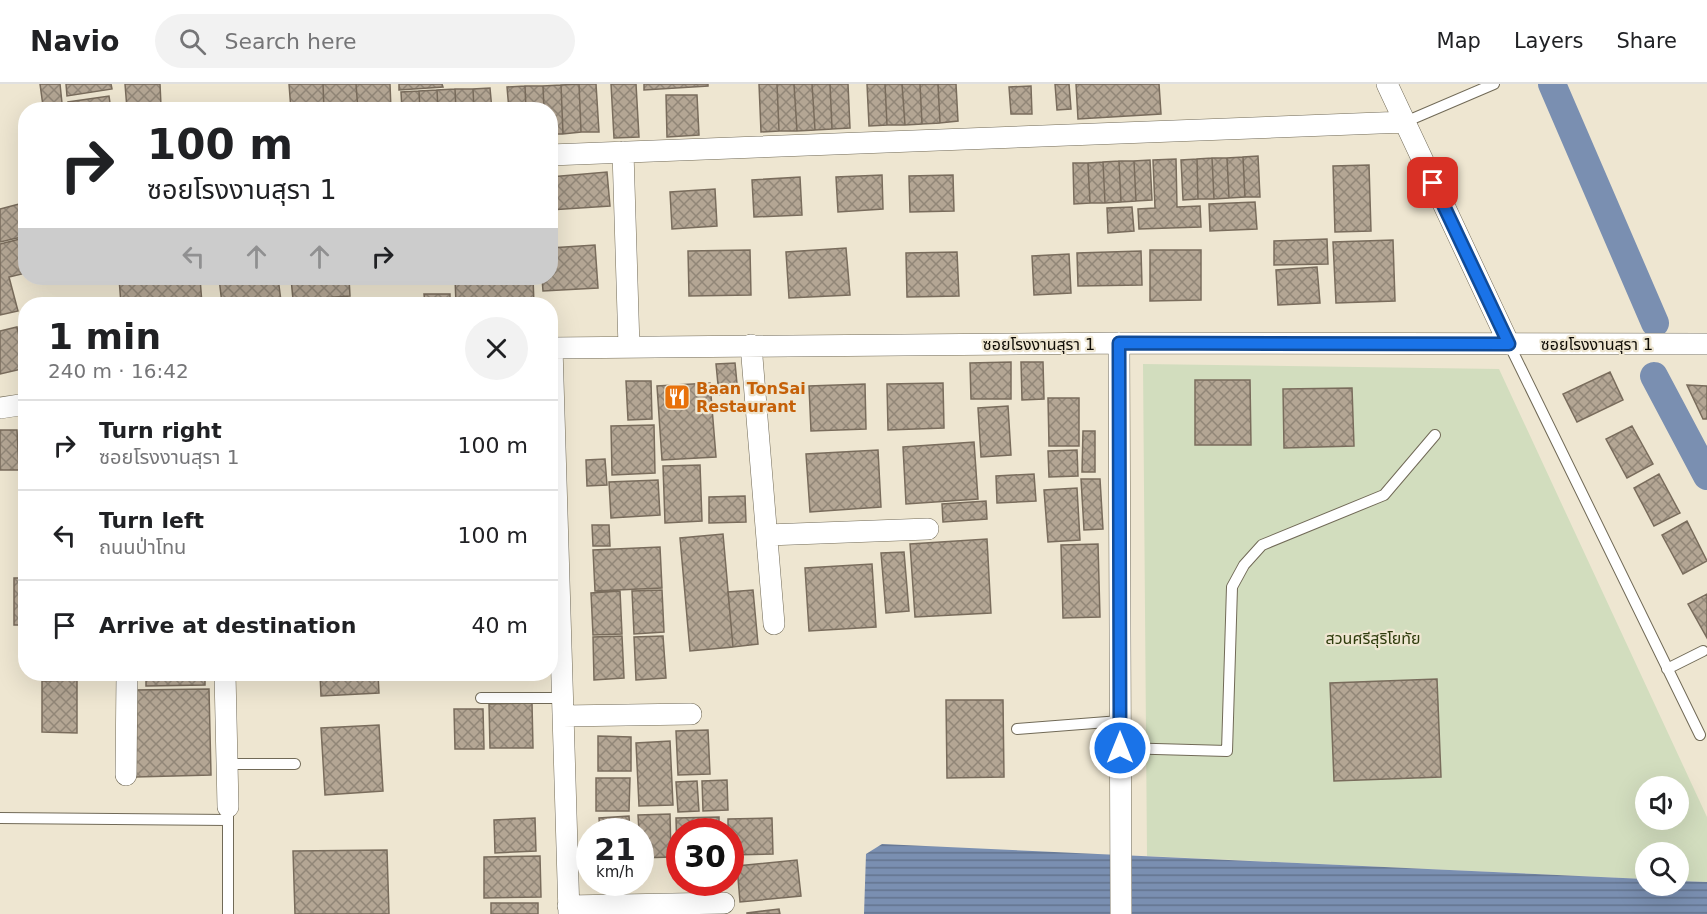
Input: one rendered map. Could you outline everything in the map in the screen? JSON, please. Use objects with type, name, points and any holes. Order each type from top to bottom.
[{"type":"street","points":[[1387,84],[1509,344]]},
{"type":"street","points":[[558,155],[1405,122]]},
{"type":"street","points":[[623,152],[629,347]]},
{"type":"street","points":[[1119,343],[1121,914]]},
{"type":"street","name":"ซอยโรงงานสุรา 1","points":[[558,348],[1119,343],[1707,344]]},
{"type":"street","points":[[751,345],[774,624]]},
{"type":"street","points":[[0,408],[18,405]]},
{"type":"street","points":[[767,535],[928,529]]},
{"type":"street","points":[[558,576],[568,910],[724,903]]},
{"type":"street","points":[[126,775],[127,681]]},
{"type":"street","points":[[225,681],[228,813]]},
{"type":"street","points":[[562,707],[691,714]]},
{"type":"lane","points":[[1405,122],[1494,84]]},
{"type":"lane","points":[[1509,344],[1700,735]]},
{"type":"lane","points":[[1120,748],[1227,751],[1232,587],[1244,565],[1262,545],[1384,495],[1436,435]]},
{"type":"lane","points":[[1667,669],[1703,651]]},
{"type":"lane","points":[[481,698],[562,707]]},
{"type":"lane","points":[[1017,729],[1120,721]]},
{"type":"lane","points":[[227,764],[295,764]]},
{"type":"lane","points":[[0,818],[228,813],[228,914]]},
{"type":"green space","name":"สวนศรีสุริโยทัย","points":[[1143,364],[1499,369],[1688,776],[1635,776],[1635,830],[1689,830],[1689,778],[1707,817],[1707,882],[1689,881],[1689,842],[1635,842],[1635,879],[1147,856]]},
{"type":"water","points":[[882,844],[1635,879],[1635,896],[1689,896],[1689,881],[1707,882],[1707,914],[864,914],[866,854]]},
{"type":"building","points":[[40,84],[60,84],[62,102],[42,102]]},
{"type":"building","points":[[66,84],[111,84],[112,89],[67,96]]},
{"type":"building","points":[[125,84],[160,84],[161,102],[126,102]]},
{"type":"building","points":[[289,84],[323,84],[324,102],[290,102]]},
{"type":"building","points":[[323,84],[356,84],[357,102],[324,102]]},
{"type":"building","points":[[356,84],[390,84],[391,102],[357,102]]},
{"type":"building","points":[[399,84],[442,84],[443,87],[399,90]]},
{"type":"building","points":[[579,84],[581,132],[563,134],[561,85]]},
{"type":"building","points":[[579,84],[596,84],[599,132],[581,132]]},
{"type":"building","points":[[611,84],[636,84],[639,137],[614,138]]},
{"type":"building","points":[[644,84],[708,84],[708,86],[644,90]]},
{"type":"building","points":[[759,84],[777,84],[779,131],[761,132]]},
{"type":"building","points":[[777,84],[794,84],[797,131],[779,131]]},
{"type":"building","points":[[794,84],[812,84],[815,130],[797,131]]},
{"type":"building","points":[[812,84],[830,84],[832,129],[815,130]]},
{"type":"building","points":[[830,84],[848,84],[850,128],[832,129]]},
{"type":"building","points":[[867,84],[885,84],[887,125],[869,126]]},
{"type":"building","points":[[885,84],[902,84],[905,125],[887,125]]},
{"type":"building","points":[[902,84],[920,84],[922,124],[905,125]]},
{"type":"building","points":[[920,84],[938,84],[940,123],[922,124]]},
{"type":"building","points":[[938,84],[956,84],[958,121],[940,123]]},
{"type":"building","points":[[1055,84],[1069,84],[1071,109],[1057,110]]},
{"type":"building","points":[[1076,84],[1159,84],[1161,114],[1078,119]]},
{"type":"building","points":[[561,85],[563,134],[558,134],[558,102],[544,102],[543,86]]},
{"type":"building","points":[[525,86],[526,102],[508,102],[507,87]]},
{"type":"building","points":[[525,86],[543,86],[544,102],[526,102]]},
{"type":"building","points":[[1031,86],[1032,114],[1011,114],[1009,87]]},
{"type":"building","points":[[490,88],[491,102],[474,102],[473,89]]},
{"type":"building","points":[[455,89],[456,102],[438,102],[437,90]]},
{"type":"building","points":[[455,89],[473,89],[474,102],[456,102]]},
{"type":"building","points":[[437,90],[438,102],[420,102],[419,91]]},
{"type":"building","points":[[419,91],[420,102],[402,102],[401,92]]},
{"type":"building","points":[[666,95],[697,95],[699,135],[667,137]]},
{"type":"building","points":[[109,96],[110,102],[68,102]]},
{"type":"building","points":[[1258,156],[1260,197],[1245,197],[1243,157]]},
{"type":"building","points":[[1243,157],[1245,197],[1229,198],[1227,158]]},
{"type":"building","points":[[1212,158],[1227,158],[1229,198],[1214,199]]},
{"type":"building","points":[[1212,158],[1214,199],[1198,199],[1197,159]]},
{"type":"building","points":[[1176,159],[1177,207],[1200,206],[1201,227],[1139,229],[1138,209],[1155,208],[1153,160]]},
{"type":"building","points":[[1197,159],[1198,199],[1183,200],[1181,160]]},
{"type":"building","points":[[1150,160],[1152,200],[1136,201],[1134,161]]},
{"type":"building","points":[[1119,161],[1134,161],[1136,201],[1121,202]]},
{"type":"building","points":[[1119,161],[1121,202],[1105,203],[1103,162]]},
{"type":"building","points":[[1103,162],[1105,203],[1090,203],[1088,163]]},
{"type":"building","points":[[1073,163],[1088,163],[1090,203],[1074,204]]},
{"type":"building","points":[[1369,165],[1371,231],[1335,232],[1333,166]]},
{"type":"building","points":[[607,172],[610,206],[558,209],[558,176]]},
{"type":"building","points":[[882,175],[883,209],[838,212],[836,177]]},
{"type":"building","points":[[953,175],[954,211],[910,212],[909,176]]},
{"type":"building","points":[[800,177],[802,215],[754,217],[752,180]]},
{"type":"building","points":[[715,189],[717,226],[672,229],[670,192]]},
{"type":"building","points":[[1255,202],[1257,229],[1210,231],[1209,204]]},
{"type":"building","points":[[18,204],[18,238],[0,242],[0,209]]},
{"type":"building","points":[[1132,207],[1134,231],[1108,233],[1107,208]]},
{"type":"building","points":[[1327,239],[1328,264],[1274,265],[1274,241]]},
{"type":"building","points":[[18,240],[18,275],[9,277],[18,311],[0,315],[0,244]]},
{"type":"building","points":[[1393,240],[1395,301],[1336,303],[1333,242]]},
{"type":"building","points":[[595,245],[598,288],[543,291],[543,285],[558,285],[558,247]]},
{"type":"building","points":[[846,248],[850,295],[789,298],[786,252]]},
{"type":"building","points":[[750,250],[751,295],[689,296],[688,251]]},
{"type":"building","points":[[1150,250],[1201,250],[1201,300],[1150,301]]},
{"type":"building","points":[[1141,251],[1142,285],[1078,286],[1077,253]]},
{"type":"building","points":[[957,252],[959,296],[907,297],[906,253]]},
{"type":"building","points":[[1069,254],[1071,293],[1034,295],[1032,256]]},
{"type":"building","points":[[1317,267],[1320,303],[1278,305],[1276,270]]},
{"type":"building","points":[[120,285],[201,285],[201,297],[120,297]]},
{"type":"building","points":[[220,285],[279,285],[280,297],[221,297]]},
{"type":"building","points":[[292,285],[349,285],[350,296],[293,297]]},
{"type":"building","points":[[455,285],[533,285],[534,297],[456,297]]},
{"type":"building","points":[[424,294],[450,294],[450,297],[424,297]]},
{"type":"building","points":[[17,327],[18,370],[0,374],[0,331]]},
{"type":"building","points":[[1011,362],[1011,399],[971,399],[970,363]]},
{"type":"building","points":[[1021,362],[1043,362],[1044,399],[1022,400]]},
{"type":"building","points":[[735,363],[738,394],[719,395],[716,364]]},
{"type":"building","points":[[1610,372],[1623,400],[1577,422],[1563,394]]},
{"type":"building","points":[[1195,380],[1250,380],[1251,445],[1195,445]]},
{"type":"building","points":[[626,381],[651,381],[652,419],[628,420]]},
{"type":"building","points":[[710,383],[716,457],[662,460],[657,386]]},
{"type":"building","points":[[943,383],[944,428],[888,430],[887,384]]},
{"type":"building","points":[[865,384],[866,429],[811,431],[809,386]]},
{"type":"building","points":[[1687,385],[1707,386],[1707,419],[1703,419]]},
{"type":"building","points":[[1352,388],[1354,446],[1284,448],[1283,389]]},
{"type":"building","points":[[1048,398],[1079,398],[1079,446],[1049,446]]},
{"type":"building","points":[[1008,406],[1011,455],[981,457],[978,408]]},
{"type":"building","points":[[654,425],[655,473],[612,475],[611,426]]},
{"type":"building","points":[[1632,426],[1653,464],[1627,478],[1606,439]]},
{"type":"building","points":[[0,430],[17,430],[18,470],[0,470]]},
{"type":"building","points":[[1083,431],[1095,431],[1095,472],[1082,472]]},
{"type":"building","points":[[974,442],[978,499],[906,504],[903,447]]},
{"type":"building","points":[[878,450],[881,507],[810,512],[806,454]]},
{"type":"building","points":[[1077,450],[1078,476],[1049,477],[1048,451]]},
{"type":"building","points":[[605,459],[607,485],[587,486],[586,460]]},
{"type":"building","points":[[700,465],[702,521],[665,523],[663,466]]},
{"type":"building","points":[[1034,474],[1036,501],[997,503],[996,476]]},
{"type":"building","points":[[1659,474],[1680,513],[1654,526],[1634,488]]},
{"type":"building","points":[[1081,479],[1100,479],[1103,529],[1084,530]]},
{"type":"building","points":[[658,480],[660,515],[611,518],[609,482]]},
{"type":"building","points":[[1077,488],[1080,540],[1048,542],[1044,490]]},
{"type":"building","points":[[745,496],[746,522],[709,523],[709,497]]},
{"type":"building","points":[[986,501],[987,519],[943,522],[942,504]]},
{"type":"building","points":[[1687,521],[1707,561],[1683,574],[1662,535]]},
{"type":"building","points":[[592,525],[609,525],[610,546],[593,546]]},
{"type":"building","points":[[723,534],[733,647],[690,651],[680,538]]},
{"type":"building","points":[[987,539],[991,613],[915,617],[910,544]]},
{"type":"building","points":[[1098,544],[1100,617],[1063,618],[1061,545]]},
{"type":"building","points":[[660,547],[662,588],[595,591],[593,550]]},
{"type":"building","points":[[904,552],[909,611],[886,613],[881,553]]},
{"type":"building","points":[[872,564],[876,627],[809,631],[805,568]]},
{"type":"building","points":[[14,578],[18,578],[18,625],[14,625]]},
{"type":"building","points":[[662,590],[664,632],[634,634],[632,591]]},
{"type":"building","points":[[753,590],[758,644],[733,647],[728,592]]},
{"type":"building","points":[[620,591],[622,634],[593,635],[591,593]]},
{"type":"building","points":[[1707,594],[1707,638],[1688,604]]},
{"type":"building","points":[[622,636],[624,678],[594,680],[593,637]]},
{"type":"building","points":[[663,636],[666,678],[636,680],[634,637]]},
{"type":"building","points":[[1437,679],[1441,777],[1334,781],[1330,683]]},
{"type":"building","points":[[42,681],[77,681],[77,733],[42,732]]},
{"type":"building","points":[[146,681],[205,681],[205,685],[146,686]]},
{"type":"building","points":[[320,681],[378,681],[379,693],[321,696]]},
{"type":"building","points":[[209,689],[211,775],[136,777],[134,690]]},
{"type":"building","points":[[946,700],[1003,700],[1004,777],[947,778]]},
{"type":"building","points":[[532,703],[533,748],[490,748],[489,704]]},
{"type":"building","points":[[454,709],[483,709],[484,749],[455,749]]},
{"type":"building","points":[[379,725],[383,791],[325,795],[321,728]]},
{"type":"building","points":[[708,730],[710,774],[678,775],[676,731]]},
{"type":"building","points":[[598,736],[631,737],[631,771],[598,771]]},
{"type":"building","points":[[670,741],[673,805],[639,806],[636,743]]},
{"type":"building","points":[[596,778],[630,778],[629,811],[596,811]]},
{"type":"building","points":[[727,780],[728,810],[703,811],[702,781]]},
{"type":"building","points":[[697,781],[699,811],[678,812],[676,782]]},
{"type":"building","points":[[670,814],[670,818],[666,818],[666,857],[654,858],[654,818],[638,818],[638,815]]},
{"type":"building","points":[[629,816],[629,818],[599,818]]},
{"type":"building","points":[[535,818],[536,851],[495,853],[494,820]]},
{"type":"building","points":[[772,818],[773,854],[744,855],[744,819]]},
{"type":"building","points":[[387,850],[389,914],[295,914],[293,851]]},
{"type":"building","points":[[540,856],[541,897],[484,898],[484,857]]},
{"type":"building","points":[[797,860],[801,896],[740,902],[740,896],[744,896],[744,865]]},
{"type":"building","points":[[491,903],[538,903],[538,914],[491,914]]},
{"type":"building","points":[[779,909],[780,914],[747,914],[747,913]]},
{"type":"waterway","points":[[1552,84],[1655,323]]},
{"type":"waterway","points":[[1654,376],[1707,476]]},
{"type":"place","name":"Baan TonSai Restaurant","points":[[677,397]]},
{"type":"route","points":[[1120,748],[1119,343],[1509,344],[1433,183]]}]
